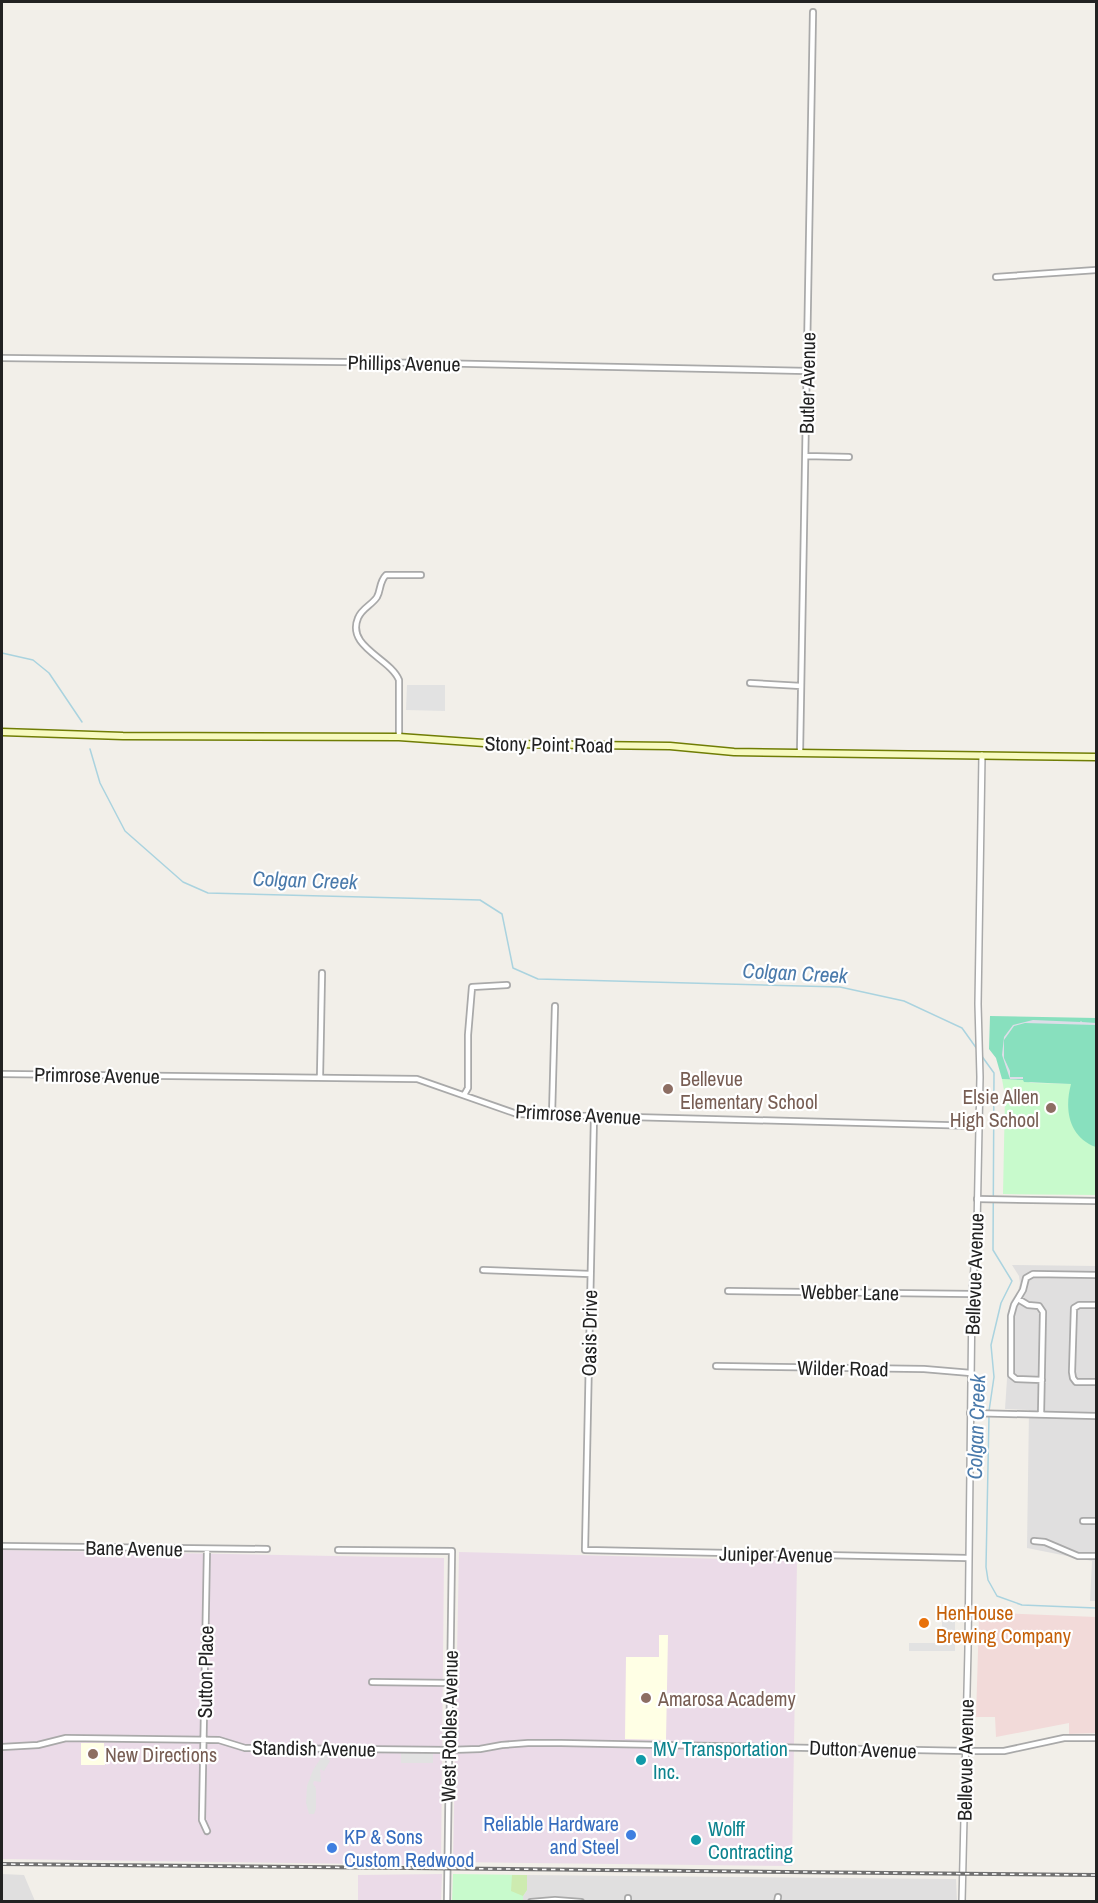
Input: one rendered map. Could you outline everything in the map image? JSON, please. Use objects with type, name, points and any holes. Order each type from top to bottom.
[{"type":"main road","name":"Stony Point Road","points":[[2,732],[133,736],[399,737],[498,744],[670,746],[734,752],[1096,756]]},
{"type":"street","name":"Butler Avenue","points":[[800,753],[813,12]]},
{"type":"street","points":[[996,277],[1096,270]]},
{"type":"street","name":"Phillips Avenue","points":[[2,358],[441,363],[807,371]]},
{"type":"street","points":[[806,456],[849,457]]},
{"type":"street","points":[[399,737],[399,680],[389,665],[360,641],[356,628],[359,615],[375,599],[382,579],[386,575],[421,575]]},
{"type":"street","points":[[750,683],[801,686]]},
{"type":"street","name":"Bellevue Avenue","points":[[962,1902],[972,1294],[979,1126],[982,755]]},
{"type":"street","points":[[320,1077],[322,973]]},
{"type":"street","points":[[464,1095],[468,1088],[470,992],[472,987],[507,985]]},
{"type":"street","points":[[552,1115],[555,1006]]},
{"type":"street","name":"Primrose Avenue","points":[[2,1074],[417,1079],[517,1114],[979,1126]]},
{"type":"street","name":"Oasis Drive","points":[[585,1550],[594,1116]]},
{"type":"street","points":[[977,1199],[1096,1201]]},
{"type":"street","points":[[483,1270],[590,1274]]},
{"type":"street","points":[[1042,1380],[1016,1379],[1011,1375],[1011,1316],[1026,1278],[1030,1275],[1096,1275]]},
{"type":"street","name":"Webber Lane","points":[[728,1291],[972,1294]]},
{"type":"street","points":[[1018,1299],[1028,1305],[1039,1306],[1043,1312],[1041,1414]]},
{"type":"street","points":[[1096,1305],[1079,1305],[1074,1308],[1072,1372],[1076,1382],[1096,1382]]},
{"type":"street","name":"Wilder Road","points":[[716,1366],[971,1373]]},
{"type":"street","points":[[970,1413],[1096,1416]]},
{"type":"street","points":[[1083,1521],[1096,1521]]},
{"type":"street","points":[[1034,1541],[1045,1542],[1078,1556],[1096,1556]]},
{"type":"street","name":"Bane Avenue","points":[[2,1546],[267,1549]]},
{"type":"street","name":"Sutton Place","points":[[207,1549],[202,1820],[207,1831]]},
{"type":"street","name":"West Robles Avenue","points":[[338,1550],[452,1551],[447,1902]]},
{"type":"street","name":"Juniper Avenue","points":[[585,1550],[967,1558]]},
{"type":"street","points":[[372,1682],[450,1683]]},
{"type":"street","name":"Standish Avenue","points":[[2,1747],[38,1745],[66,1738],[219,1740],[245,1748],[448,1750]]},
{"type":"street","name":"Dutton Avenue","points":[[448,1750],[528,1743],[561,1743],[966,1751],[1004,1750],[1064,1738],[1096,1738]]},
{"type":"street","points":[[531,1902],[555,1900],[581,1902]]},
{"type":"shaded area","points":[[407,685],[445,685],[445,711],[406,710]]},
{"type":"shaded area","points":[[1033,1020],[1081,1021],[1096,1023],[1096,1025],[1025,1023],[1014,1026],[1004,1040],[1004,1058],[1010,1071],[1010,1077],[1023,1077],[1023,1079],[1010,1079],[1002,1055],[1004,1037],[1013,1025]]},
{"type":"shaded area","points":[[1012,1265],[1096,1266],[1096,1601],[1090,1601],[1092,1561],[1027,1548],[1029,1410],[1005,1409],[1007,1315],[1020,1283],[1019,1276]]},
{"type":"shaded area","points":[[2,1550],[444,1558],[441,1865],[2,1859]]},
{"type":"shaded area","points":[[459,1552],[797,1561],[792,1866],[453,1862]]},
{"type":"shaded area","points":[[942,1612],[955,1612],[955,1651],[909,1651],[909,1643],[942,1643]]},
{"type":"shaded area","points":[[982,1614],[1096,1617],[1096,1733],[1069,1734],[1069,1723],[996,1737],[995,1717],[976,1717],[979,1618]]},
{"type":"shaded area","name":"Amarosa Academy","points":[[659,1635],[668,1635],[666,1740],[625,1739],[626,1657],[659,1657]]},
{"type":"shaded area","name":"New Directions","points":[[81,1743],[104,1743],[105,1765],[81,1765]]},
{"type":"shaded area","points":[[325,1752],[332,1752],[327,1758],[330,1761],[324,1771],[320,1769],[321,1782],[314,1781],[316,1809],[314,1814],[309,1814],[306,1803],[307,1786],[313,1770]]},
{"type":"shaded area","points":[[401,1752],[416,1754],[433,1752],[433,1763],[401,1763]]},
{"type":"shaded area","points":[[2,1874],[24,1875],[35,1901],[2,1901]]},
{"type":"shaded area","points":[[442,1874],[441,1901],[358,1901],[358,1875]]},
{"type":"shaded area","points":[[527,1875],[956,1879],[957,1902],[523,1902],[523,1896],[527,1890]]},
{"type":"green space","points":[[990,1016],[1096,1018],[1096,1147],[1080,1137],[1074,1130],[1068,1103],[1071,1084],[1002,1079],[996,1058],[989,1049]]},
{"type":"green space","points":[[1002,1079],[1023,1080],[1031,1083],[1082,1084],[1082,1080],[1096,1079],[1096,1195],[1003,1194],[1005,1096]]},
{"type":"green space","points":[[453,1874],[527,1875],[527,1890],[523,1901],[452,1902]]},
{"type":"green space","points":[[512,1875],[527,1875],[527,1890],[523,1896],[511,1891]]},
{"type":"waterway","name":"Colgan Creek","points":[[2,653],[33,660],[49,673],[82,722]]},
{"type":"waterway","name":"Colgan Creek","points":[[90,749],[100,783],[125,831],[183,882],[208,893],[480,900],[502,914],[513,968],[538,979],[840,987],[904,1001],[962,1028],[977,1049]]},
{"type":"waterway","name":"Colgan Creek","points":[[981,1055],[994,1073],[993,1250],[1012,1281],[1001,1303],[991,1345],[994,1377],[989,1411]]},
{"type":"waterway","name":"Colgan Creek","points":[[989,1416],[986,1567],[988,1580],[997,1596],[1022,1605],[1096,1608]]},
{"type":"railway","points":[[2,1864],[1096,1875]]},
{"type":"place","name":"Bellevue Elementary School","points":[[668,1089]]},
{"type":"place","name":"Elsie Allen High School","points":[[1051,1108]]},
{"type":"place","name":"HenHouse Brewing Company","points":[[924,1623]]},
{"type":"place","name":"Amarosa Academy","points":[[646,1698]]},
{"type":"place","name":"New Directions","points":[[93,1754]]},
{"type":"place","name":"MV Transportation Inc.","points":[[641,1760]]},
{"type":"place","name":"Reliable Hardware and Steel","points":[[631,1835]]},
{"type":"place","name":"Wolff Contracting","points":[[696,1840]]},
{"type":"place","name":"KP & Sons Custom Redwood","points":[[332,1848]]}]
